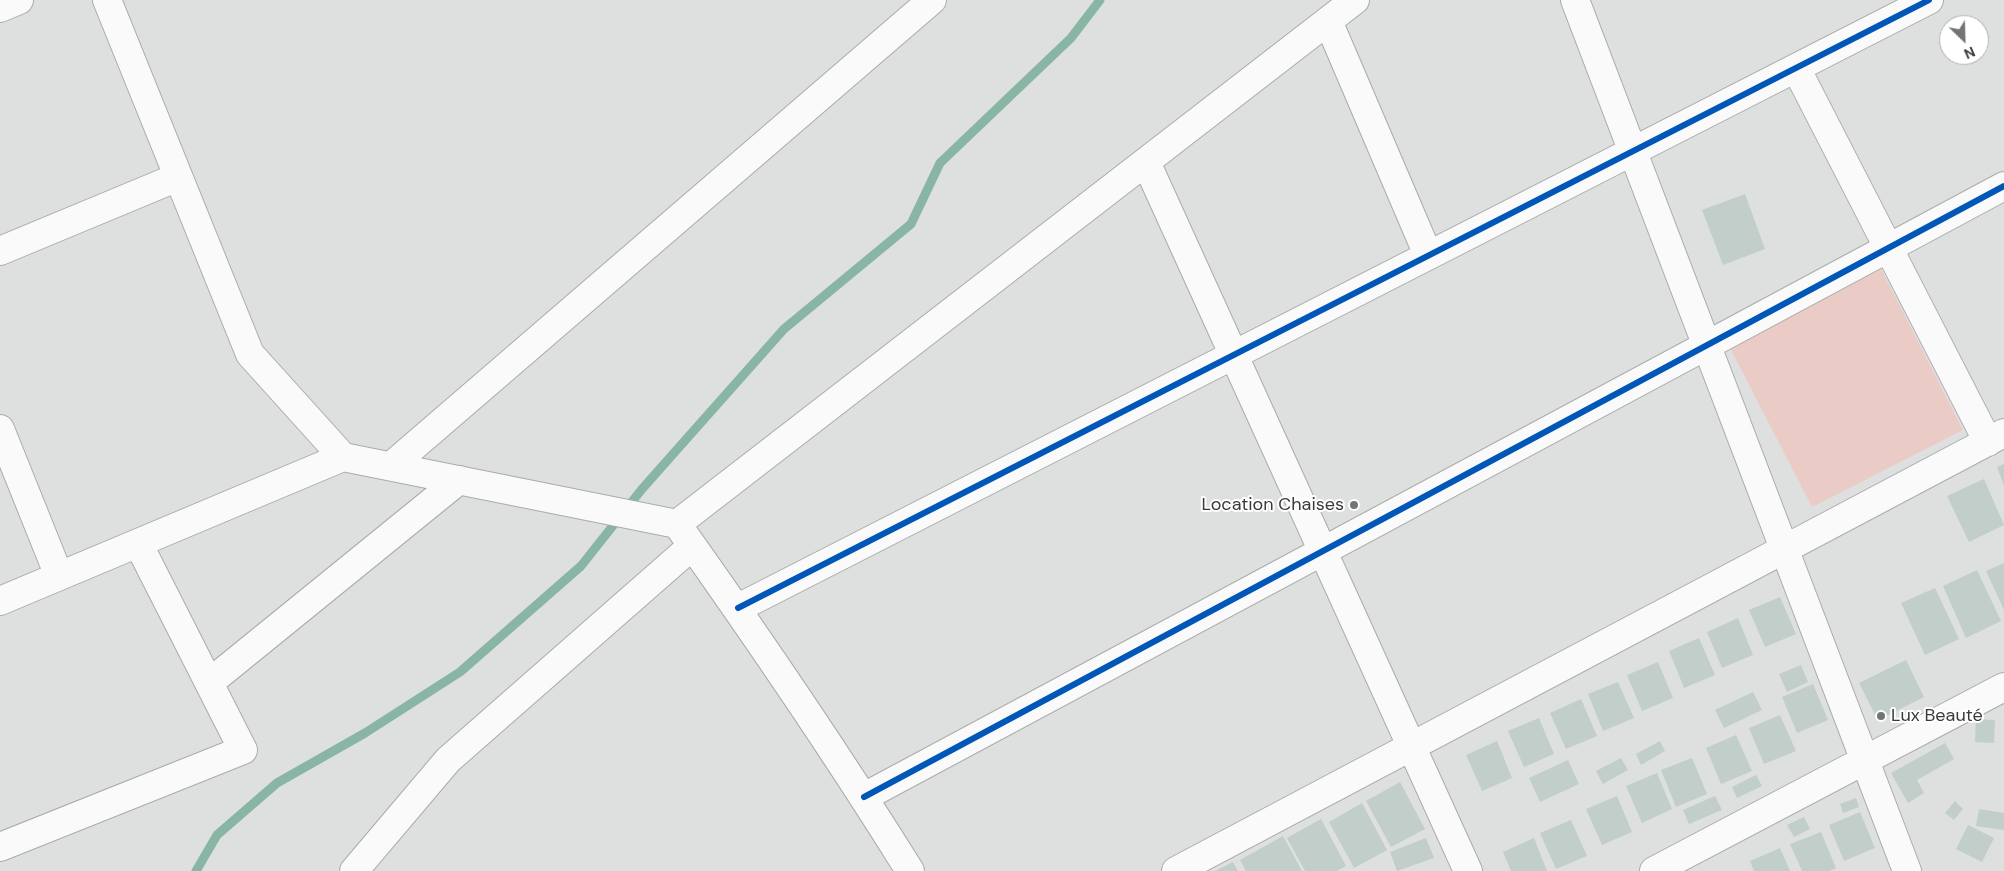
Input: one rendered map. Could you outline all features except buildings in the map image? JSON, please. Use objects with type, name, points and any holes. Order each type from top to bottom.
[{"type":"street","points":[[0,8],[18,0]]},
{"type":"street","points":[[107,0],[250,354],[343,457]]},
{"type":"street","points":[[391,466],[932,0]]},
{"type":"street","points":[[677,524],[1355,0]]},
{"type":"street","points":[[1575,0],[1907,871]]},
{"type":"street","points":[[738,608],[1929,0]]},
{"type":"street","points":[[1328,21],[1428,255]]},
{"type":"street","points":[[1176,871],[1996,438],[1889,248],[1796,68]]},
{"type":"street","points":[[1146,162],[1468,871]]},
{"type":"street","points":[[0,251],[178,177]]},
{"type":"street","points":[[864,797],[2004,186]]},
{"type":"street","points":[[0,429],[59,576]]},
{"type":"street","points":[[0,601],[343,457],[677,524],[738,608],[864,797],[910,871]]},
{"type":"street","points":[[209,683],[459,480]]},
{"type":"street","points":[[0,847],[243,750],[138,543]]},
{"type":"street","points":[[354,871],[448,760],[692,546]]},
{"type":"street","points":[[1654,871],[2001,691]]},
{"type":"shaded area","points":[[1880,267],[1963,430],[1812,507],[1728,344]]},
{"type":"waterway","points":[[196,871],[217,835],[277,783],[365,733],[460,672],[581,566],[642,489],[784,329],[911,224],[940,163],[1071,38],[1100,0]]},
{"type":"cycle path","points":[[738,608],[1929,0]]},
{"type":"cycle path","points":[[864,797],[2004,186]]},
{"type":"place","name":"Location Chaises","points":[[1354,505]]},
{"type":"place","name":"Lux Beauté","points":[[1881,716]]}]
